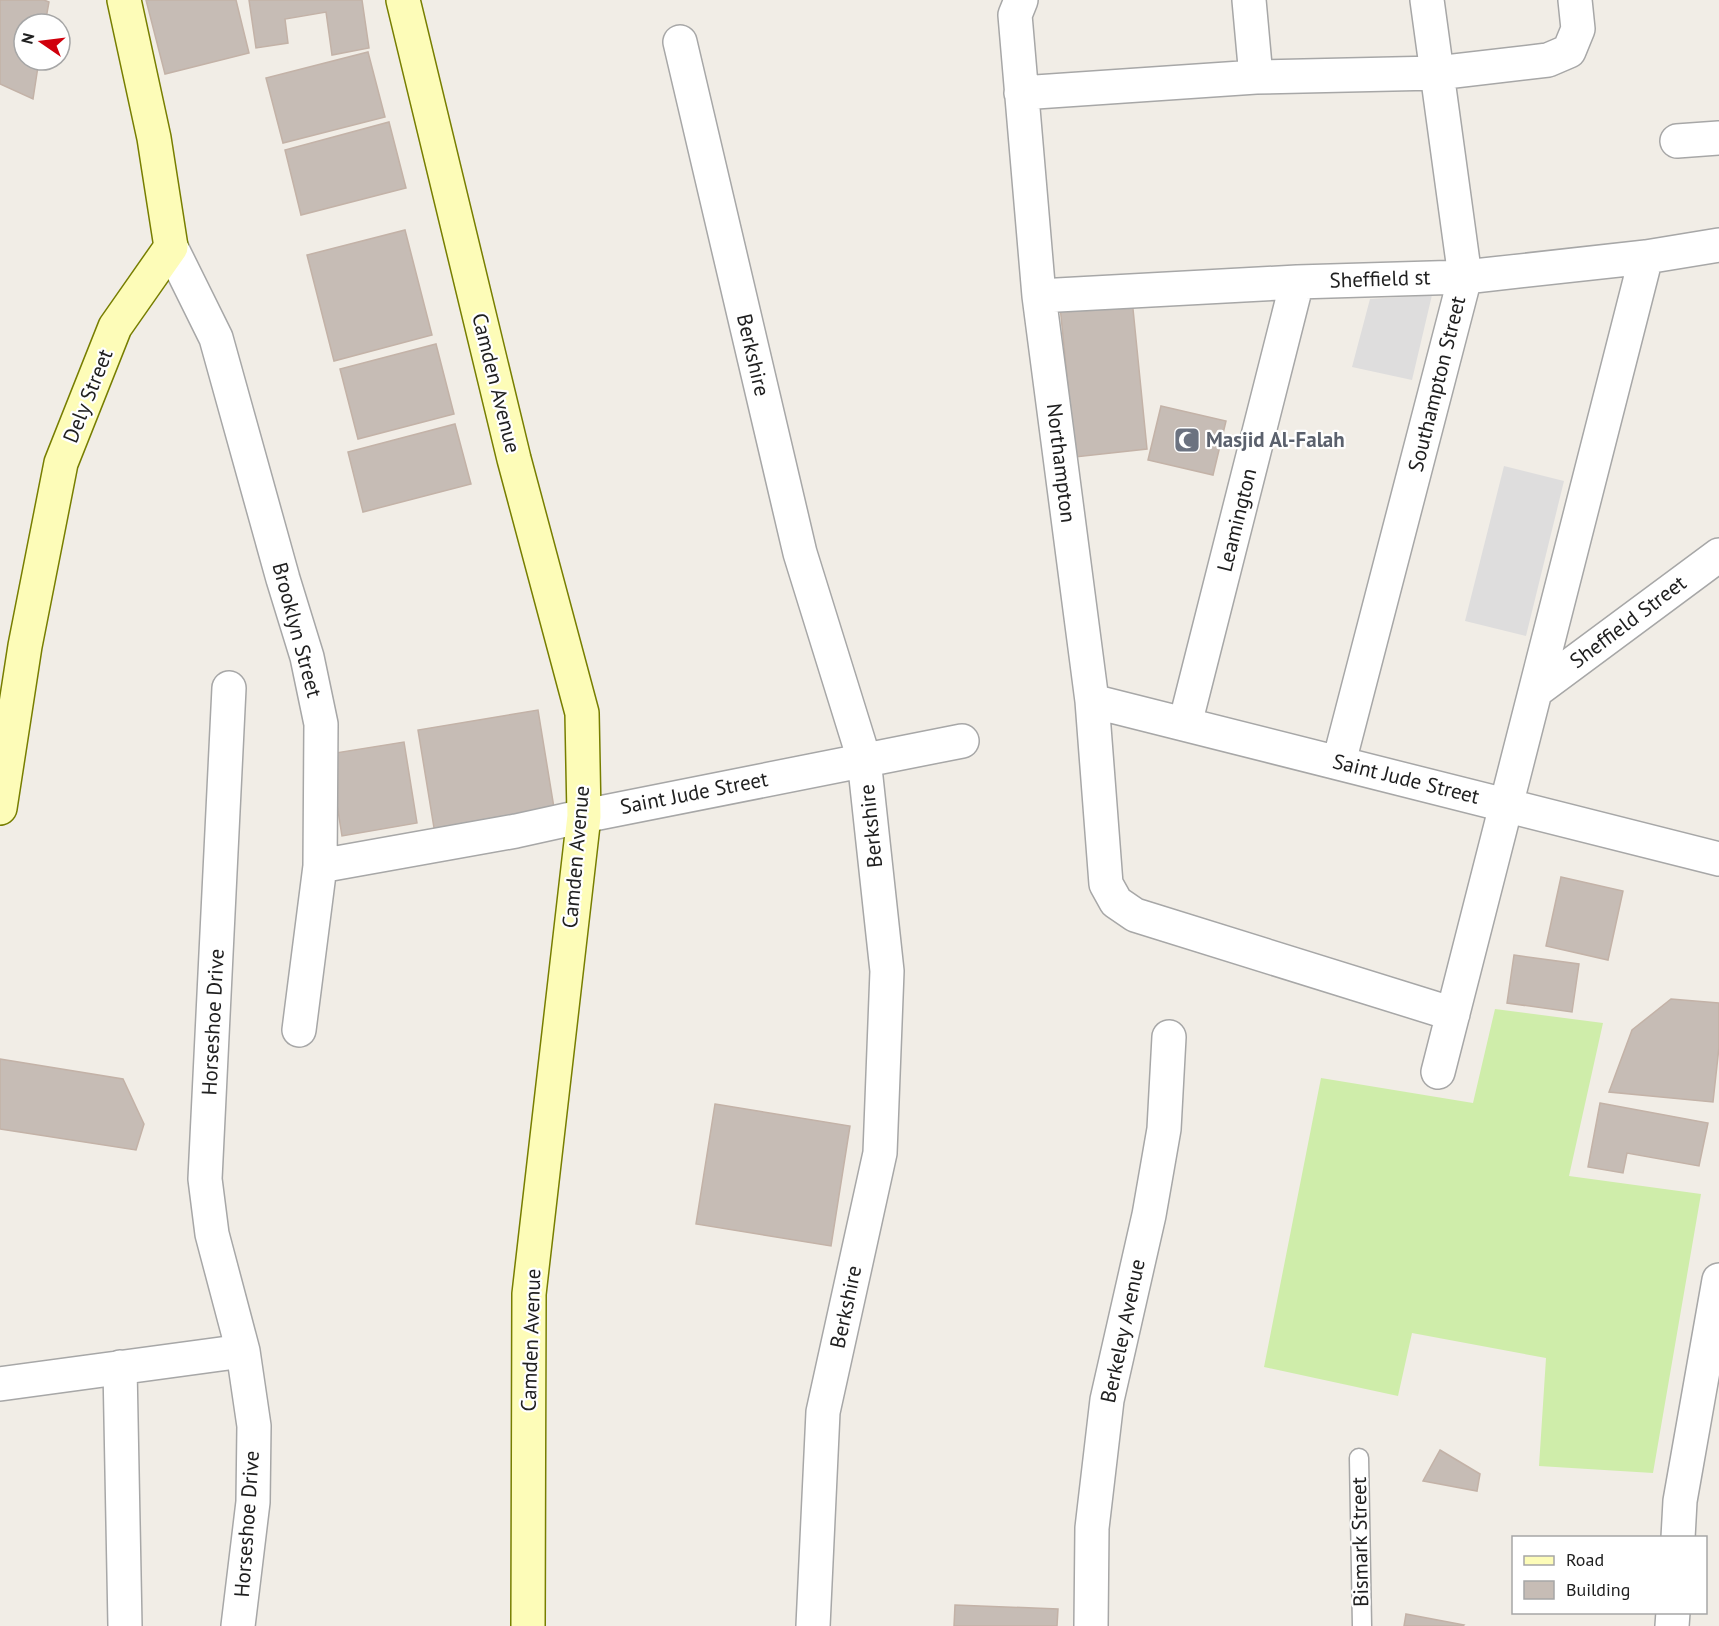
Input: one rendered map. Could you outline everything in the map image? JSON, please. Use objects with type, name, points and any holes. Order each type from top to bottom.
[{"type":"street","points":[[124,0],[154,138],[171,246]]},
{"type":"street","name":"Camden Avenue","points":[[403,0],[514,459],[582,712],[584,816],[530,1294],[528,1626]]},
{"type":"street","name":"Northampton","points":[[1021,0],[1015,15],[1039,296],[1092,701],[1106,884],[1116,902],[1135,915],[1453,1014]]},
{"type":"street","points":[[1249,0],[1256,77]]},
{"type":"street","name":"Southampton Street","points":[[1339,762],[1465,277],[1427,0]]},
{"type":"street","points":[[1021,93],[1256,77],[1437,73],[1548,60],[1569,51],[1578,28],[1575,0]]},
{"type":"street","name":"Berkshire","points":[[680,42],[800,553],[864,759],[887,971],[879,1153],[823,1412],[813,1626]]},
{"type":"street","points":[[1677,141],[1719,138]]},
{"type":"street","name":"Sheffield st","points":[[1039,296],[1297,282],[1465,277],[1646,257],[1719,245]]},
{"type":"street","name":"Dely Street","points":[[0,808],[25,646],[61,463],[115,327],[171,246]]},
{"type":"street","name":"Brooklyn Street","points":[[171,246],[216,338],[307,657],[321,724],[320,866],[298,1030]]},
{"type":"street","points":[[1438,1072],[1646,257]]},
{"type":"street","name":"Leamington","points":[[1185,724],[1297,282]]},
{"type":"street","name":"Sheffield Street","points":[[1537,690],[1719,555]]},
{"type":"street","name":"Horseshoe Drive","points":[[230,688],[205,1179],[212,1234],[243,1351],[254,1426],[253,1502],[238,1626]]},
{"type":"street","name":"Saint Jude Street","points":[[1092,701],[1719,858]]},
{"type":"street","name":"Saint Jude Street","points":[[320,866],[516,831],[962,741]]},
{"type":"street","name":"Berkeley Avenue","points":[[1091,1626],[1092,1528],[1107,1400],[1149,1215],[1164,1129],[1169,1037]]},
{"type":"street","points":[[1678,1536],[1680,1501],[1719,1280]]},
{"type":"street","points":[[0,1384],[243,1351]]},
{"type":"street","points":[[120,1367],[124,1626]]},
{"type":"lane","name":"Bismark Street","points":[[1359,1458],[1362,1626]]},
{"type":"shaded area","points":[[1432,295],[1412,380],[1352,367],[1370,299]]},
{"type":"shaded area","points":[[1504,466],[1564,481],[1526,636],[1465,621]]},
{"type":"green space","points":[[1495,1009],[1603,1023],[1569,1176],[1701,1194],[1653,1473],[1539,1466],[1546,1358],[1412,1333],[1398,1396],[1264,1367],[1321,1078],[1473,1103]]},
{"type":"building","points":[[0,0],[49,2],[47,12],[12,12],[12,72],[37,72],[33,99],[0,84]]},
{"type":"building","points":[[146,0],[236,0],[249,53],[165,74]]},
{"type":"building","points":[[249,0],[362,0],[369,48],[332,55],[326,12],[285,19],[288,43],[256,48]]},
{"type":"building","points":[[368,52],[385,117],[283,143],[266,78]]},
{"type":"building","points":[[389,122],[406,188],[301,215],[285,150]]},
{"type":"building","points":[[405,230],[432,335],[334,361],[307,255]]},
{"type":"building","points":[[1132,299],[1147,449],[1075,457],[1060,306]]},
{"type":"building","points":[[436,344],[454,414],[358,439],[340,369]]},
{"type":"building","name":"Masjid Al-Falah","points":[[1161,406],[1226,421],[1213,475],[1148,460]]},
{"type":"building","points":[[455,424],[471,484],[363,512],[348,452]]},
{"type":"building","points":[[538,710],[555,814],[435,834],[418,730]]},
{"type":"building","points":[[404,742],[417,823],[342,836],[329,754]]},
{"type":"building","points":[[1561,877],[1623,891],[1608,960],[1546,946]]},
{"type":"building","points":[[1514,955],[1579,964],[1572,1012],[1507,1003]]},
{"type":"building","points":[[1671,999],[1719,1003],[1719,1047],[1713,1102],[1609,1092],[1632,1030]]},
{"type":"building","points":[[0,1059],[123,1079],[144,1124],[136,1150],[0,1129]]},
{"type":"building","points":[[1600,1103],[1708,1123],[1699,1166],[1627,1153],[1623,1173],[1588,1167]]},
{"type":"building","points":[[715,1104],[850,1126],[831,1246],[696,1224]]},
{"type":"building","points":[[1440,1450],[1480,1474],[1477,1491],[1423,1481]]},
{"type":"building","points":[[955,1605],[1058,1609],[1057,1626],[954,1626]]},
{"type":"building","points":[[1406,1614],[1464,1625],[1404,1626]]},
{"type":"place","name":"Masjid Al-Falah","points":[[1187,440]]}]
